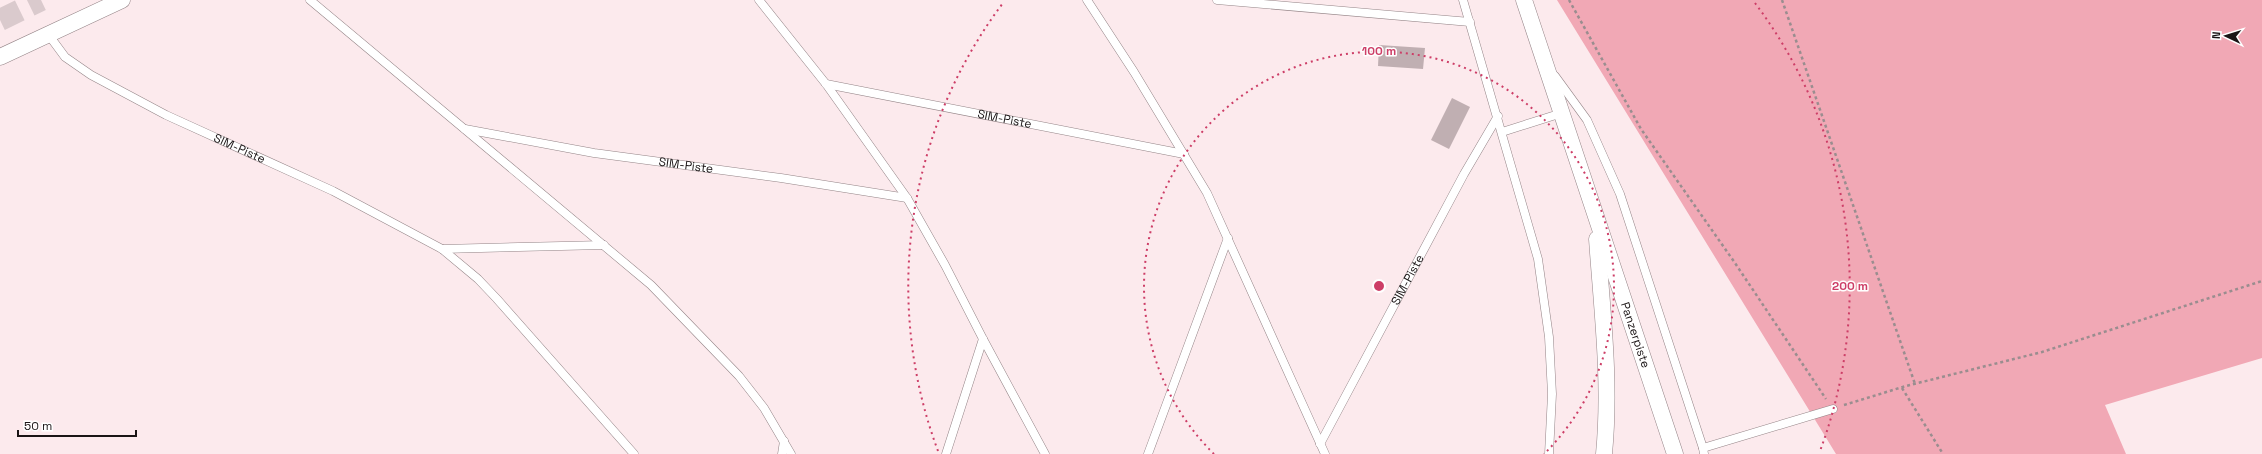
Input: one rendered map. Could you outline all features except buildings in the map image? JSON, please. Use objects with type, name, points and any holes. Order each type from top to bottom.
[{"type":"street","points":[[0,57],[122,0]]},
{"type":"street","name":"Panzerpiste","points":[[1524,0],[1675,454]]},
{"type":"street","name":"Panzerpiste","points":[[1596,215],[1606,354],[1606,426],[1604,454]]},
{"type":"lane","name":"SIM-Piste","points":[[310,0],[651,285],[733,371],[764,408],[791,454]]},
{"type":"lane","points":[[759,0],[826,84],[907,198],[946,265],[983,339],[1045,454]]},
{"type":"lane","points":[[1087,0],[1207,193],[1325,454]]},
{"type":"lane","points":[[1216,0],[1470,22]]},
{"type":"lane","points":[[1463,0],[1532,233],[1544,291],[1549,337],[1552,394],[1549,454]]},
{"type":"lane","name":"SIM-Piste","points":[[48,34],[65,56],[91,75],[166,115],[333,191],[442,249],[478,279],[497,299],[634,454]]},
{"type":"lane","points":[[1545,63],[1587,120],[1620,194],[1704,451],[1833,409]]},
{"type":"lane","name":"SIM-Piste","points":[[826,84],[1184,154]]},
{"type":"lane","points":[[1502,132],[1562,113]]},
{"type":"lane","name":"SIM-Piste","points":[[1320,444],[1464,174],[1498,116]]},
{"type":"lane","name":"SIM-Piste","points":[[464,129],[594,153],[781,178],[907,198]]},
{"type":"lane","points":[[1148,454],[1228,238]]},
{"type":"lane","name":"SIM-Piste","points":[[442,249],[604,245]]},
{"type":"lane","points":[[946,454],[983,339]]},
{"type":"lane","points":[[782,454],[784,441]]},
{"type":"path","points":[[1569,0],[1641,129],[1735,263],[1833,409],[1915,384],[2042,352],[2262,281]]},
{"type":"path","points":[[1782,0],[1915,384]]},
{"type":"path","points":[[1902,388],[1943,454]]},
{"type":"shaded area","points":[[1557,0],[2262,0],[2262,358],[2105,405],[2126,454],[1836,454]]},
{"type":"tunnel","points":[[0,20],[41,0]]}]
